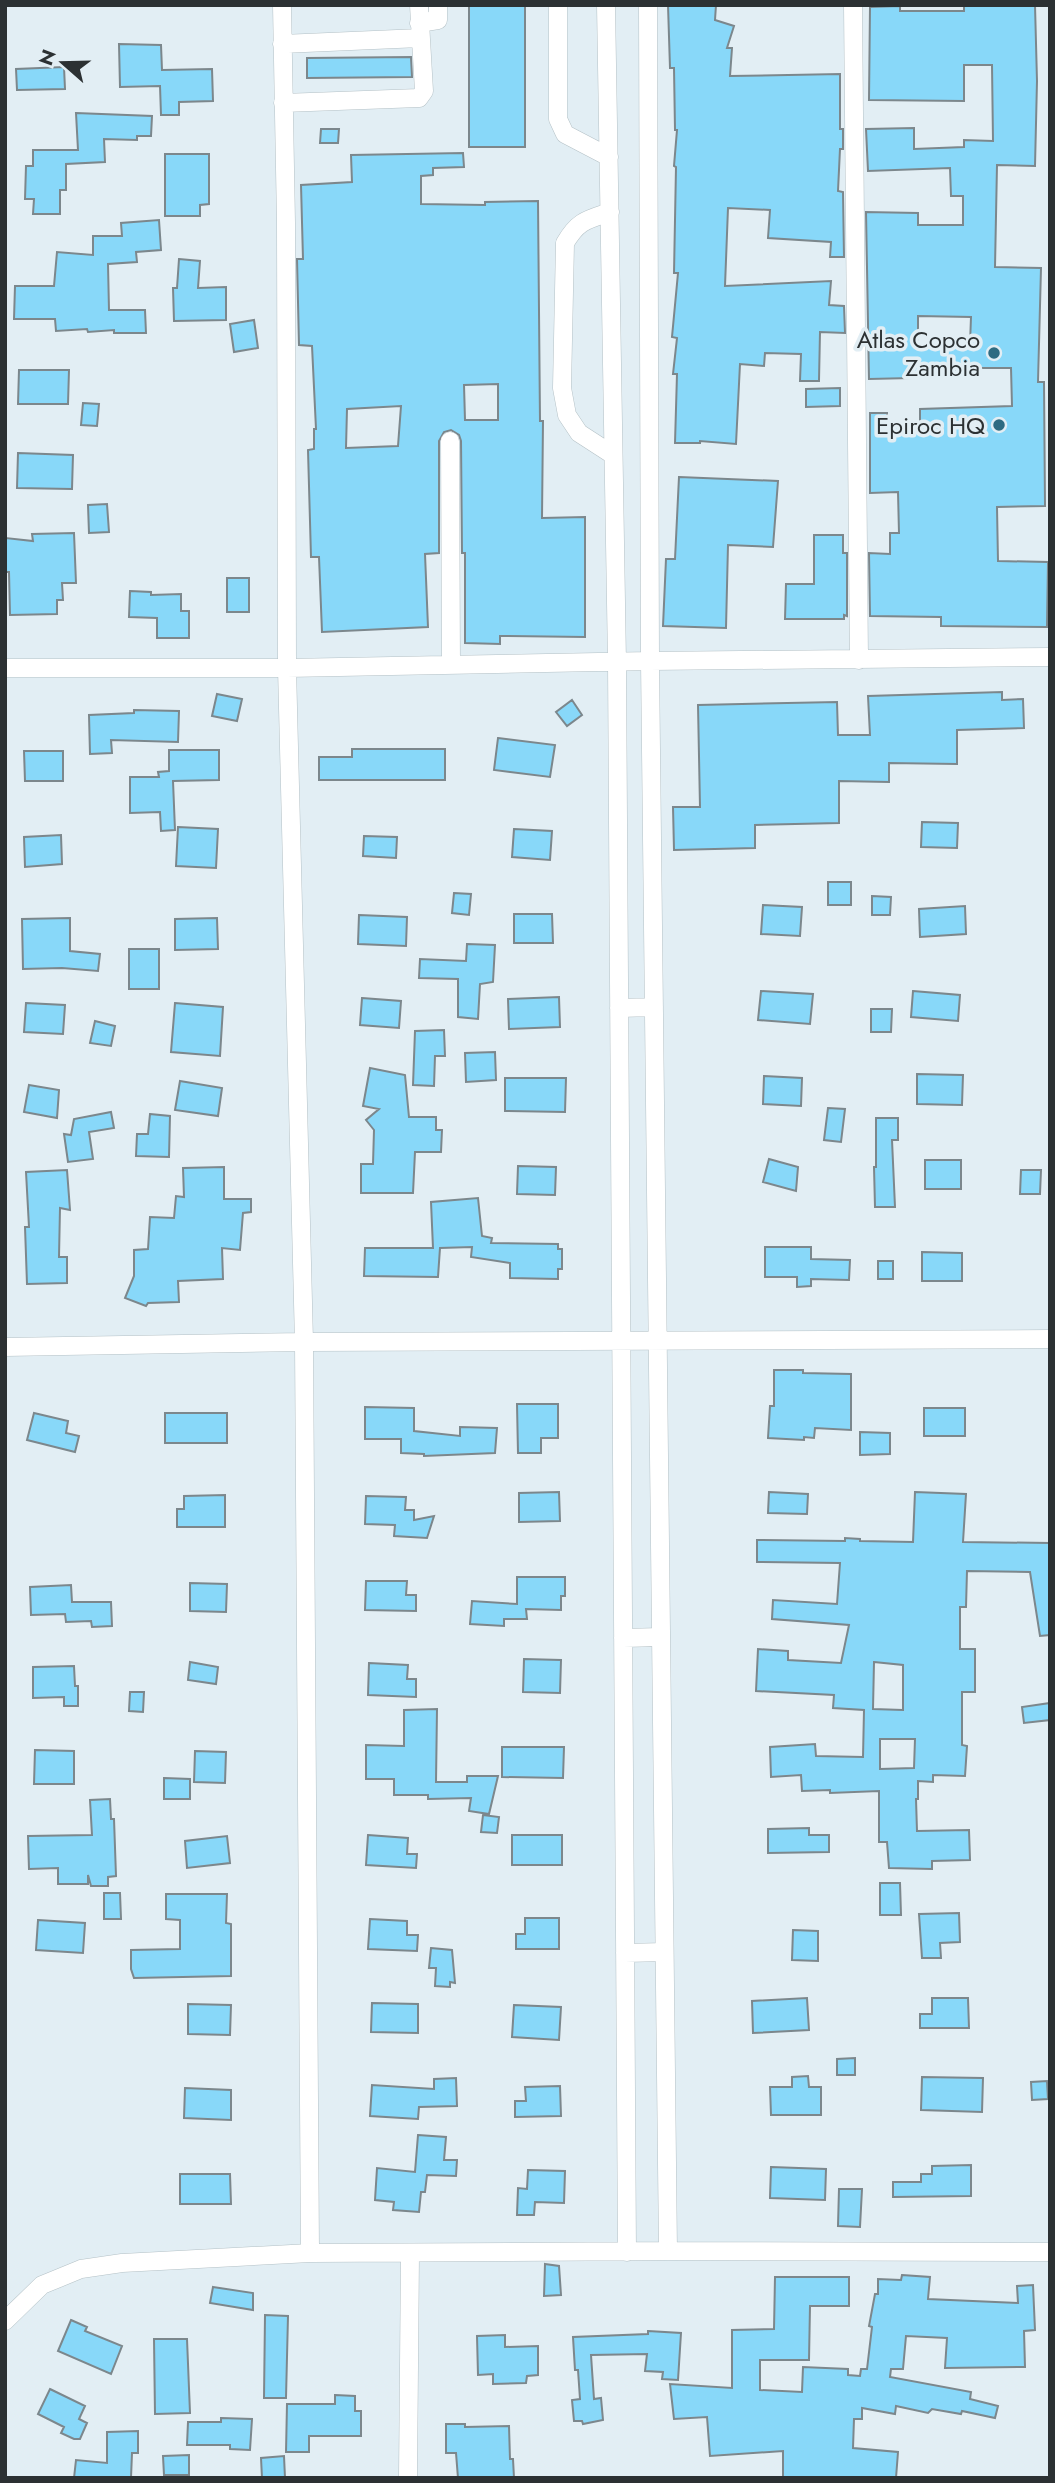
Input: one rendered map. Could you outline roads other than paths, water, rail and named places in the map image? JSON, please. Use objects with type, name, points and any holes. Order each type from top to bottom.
[{"type":"street","points":[[282,5],[287,667],[303,1342],[310,2253]]},
{"type":"street","points":[[282,44],[438,20],[438,5]]},
{"type":"street","points":[[558,5],[558,119],[565,134],[609,157]]},
{"type":"street","points":[[606,5],[617,662],[627,2252]]},
{"type":"street","points":[[648,5],[650,661],[667,2251]]},
{"type":"street","points":[[853,5],[859,660]]},
{"type":"street","points":[[284,103],[419,98],[424,91],[419,22]]},
{"type":"street","points":[[610,212],[574,227],[565,243],[562,388],[567,415],[579,433],[613,455]]},
{"type":"street","points":[[450,441],[451,664]]},
{"type":"street","points":[[5,668],[1050,657]]},
{"type":"street","points":[[619,1008],[654,1007]]},
{"type":"street","points":[[5,1347],[303,1342],[1050,1339]]},
{"type":"street","points":[[623,1638],[661,1637]]},
{"type":"street","points":[[625,1953],[664,1952]]},
{"type":"street","points":[[5,2321],[42,2286],[81,2269],[122,2263],[310,2253],[1050,2252]]},
{"type":"street","points":[[408,2478],[410,2254]]},
{"type":"place","name":"Atlas Copco Zambia","points":[[994,353]]},
{"type":"place","name":"Epiroc HQ","points":[[999,425]]}]
